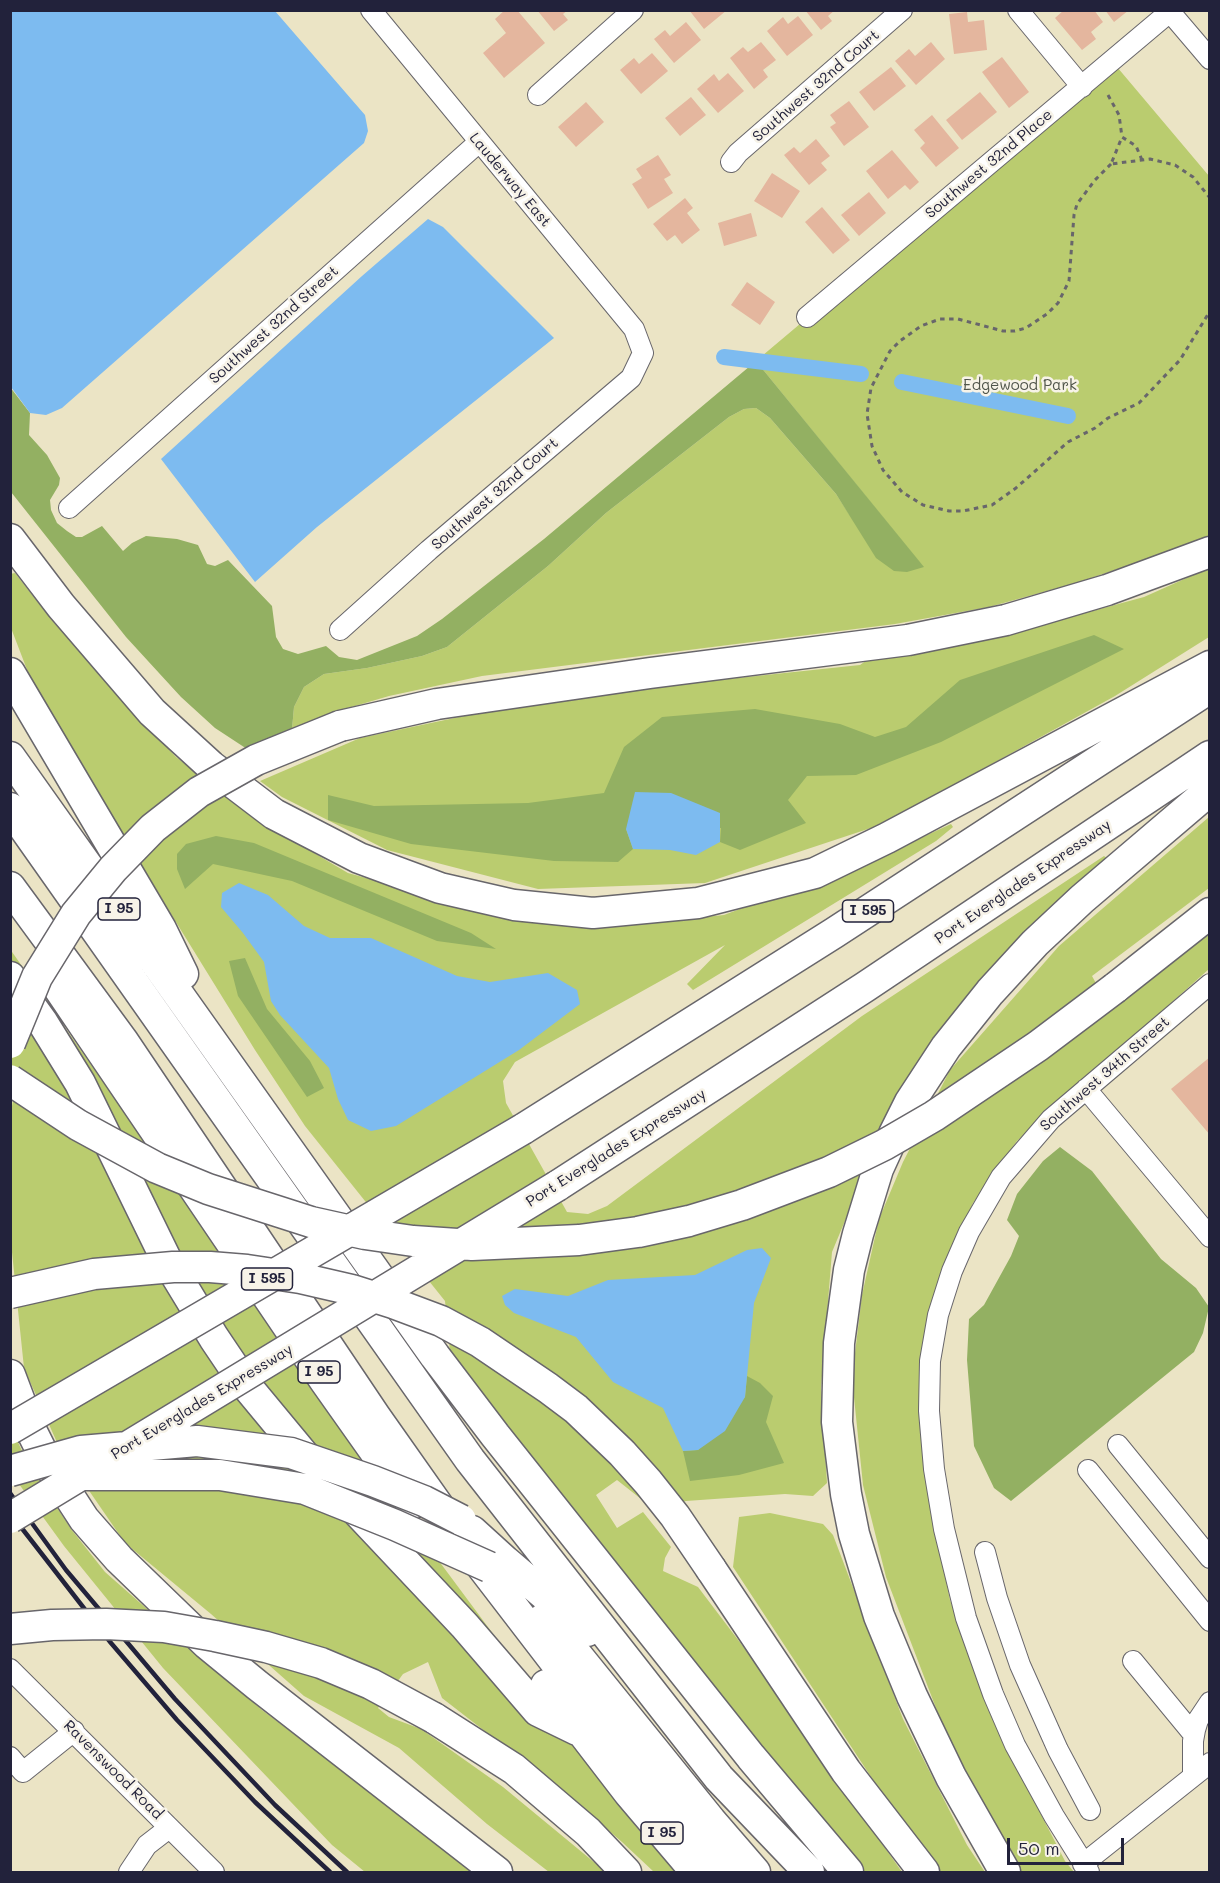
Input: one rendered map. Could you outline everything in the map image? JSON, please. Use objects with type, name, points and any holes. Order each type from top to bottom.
[{"type":"highway","points":[[10,539],[62,606],[152,712],[211,766],[274,814],[359,858],[440,888],[514,905],[593,913],[698,903],[815,873],[887,838],[1209,666]]},
{"type":"highway","points":[[10,1043],[37,977],[76,914],[113,869],[153,828],[199,792],[256,760],[340,726],[437,704],[908,640],[1006,620],[1107,590],[1209,552]]},
{"type":"highway","points":[[10,673],[161,929],[227,1062]]},
{"type":"highway","name":"I 595","points":[[10,1429],[523,1129],[834,933],[1209,688]]},
{"type":"highway","name":"Port Everglades Expressway","points":[[10,1518],[556,1186],[856,993],[1209,756]]},
{"type":"highway","name":"I 95","points":[[10,757],[370,1266],[495,1435],[751,1757],[848,1872]]},
{"type":"highway","points":[[1005,1872],[971,1816],[912,1696],[879,1616],[854,1534],[844,1484],[837,1422],[839,1343],[849,1270],[882,1160],[910,1102],[946,1047],[990,992],[1035,943],[1082,899],[1209,790]]},
{"type":"highway","points":[[10,808],[470,1460],[719,1778],[809,1872]]},
{"type":"highway","points":[[10,887],[123,1041],[369,1406],[470,1551],[599,1719],[725,1872]]},
{"type":"highway","points":[[10,1080],[78,1125],[157,1168],[218,1193],[311,1222],[365,1234],[413,1241],[472,1245],[579,1240],[638,1232],[742,1206],[829,1172],[884,1145],[934,1116],[1000,1072],[1115,988],[1209,913]]},
{"type":"highway","name":"I 95","points":[[10,918],[398,1485],[582,1732],[629,1793],[696,1872]]},
{"type":"highway","points":[[10,977],[43,1023],[75,1075],[166,1259],[214,1338],[246,1384],[303,1454],[465,1626],[538,1711],[582,1732]]},
{"type":"highway","points":[[10,1293],[94,1274],[173,1267],[247,1270],[300,1278],[352,1290],[431,1317],[480,1342],[576,1409],[622,1453],[648,1482],[675,1516],[846,1771],[924,1872]]},
{"type":"highway","points":[[10,1375],[30,1428],[47,1462],[84,1518],[163,1604],[232,1665],[497,1872]]},
{"type":"highway","points":[[10,1471],[81,1451],[197,1441],[291,1453],[414,1497],[461,1520],[505,1561],[590,1633],[712,1787],[785,1872]]},
{"type":"highway","points":[[10,1497],[85,1474],[220,1475],[305,1489],[395,1525],[489,1567],[577,1655],[755,1872]]},
{"type":"highway","points":[[10,1629],[52,1625],[106,1624],[164,1628],[267,1647],[321,1663],[371,1684],[434,1718],[514,1769],[588,1832],[626,1872]]},
{"type":"street","name":"Lauderway East","points":[[371,10],[634,329],[643,353]]},
{"type":"street","points":[[538,95],[633,10]]},
{"type":"street","name":"Southwest 32nd Court","points":[[731,162],[738,153],[903,10]]},
{"type":"street","points":[[1018,10],[1082,87]]},
{"type":"street","points":[[1171,11],[1209,59]]},
{"type":"street","name":"Southwest 32nd Place","points":[[807,317],[1171,11]]},
{"type":"street","name":"Southwest 32nd Street","points":[[69,508],[479,142]]},
{"type":"street","name":"Southwest 32nd Court","points":[[340,630],[429,550],[631,378],[643,353]]},
{"type":"street","name":"Southwest 34th Street","points":[[1086,1868],[1045,1801],[1016,1745],[989,1683],[966,1618],[944,1529],[930,1439],[928,1385],[933,1339],[938,1315],[960,1253],[980,1212],[1001,1177],[1051,1119],[1209,984]]},
{"type":"street","points":[[1086,1089],[1209,1237]]},
{"type":"street","points":[[1119,1445],[1209,1558]]},
{"type":"street","points":[[1088,1470],[1209,1621]]},
{"type":"street","points":[[985,1552],[997,1598],[1020,1665],[1058,1750],[1090,1810]]},
{"type":"street","points":[[1133,1661],[1194,1735]]},
{"type":"street","name":"Ravenswood Road","points":[[10,1669],[214,1872]]},
{"type":"street","points":[[1194,1775],[1194,1735],[1198,1720],[1209,1702]]},
{"type":"street","points":[[10,1757],[23,1772],[74,1731]]},
{"type":"street","points":[[1086,1868],[1209,1763]]},
{"type":"street","points":[[129,1872],[147,1845],[169,1828]]},
{"type":"path","points":[[1108,95],[1119,115],[1122,137],[1111,164],[1095,180],[1077,204],[1074,215],[1069,281],[1065,291],[1047,314],[1026,328],[1003,331],[958,319],[940,318],[921,326],[900,341],[890,351],[871,388],[867,414],[872,446],[883,470],[902,492],[929,507],[963,511],[992,505],[1016,488],[1073,438],[1139,403],[1180,360],[1209,311]]},
{"type":"path","points":[[1122,137],[1136,146],[1142,159]]},
{"type":"path","points":[[1111,164],[1142,159],[1161,161],[1186,171],[1209,198]]},
{"type":"green space","name":"Edgewood Park","points":[[1112,61],[1209,176],[1209,536],[1076,583],[989,607],[895,624],[482,676],[389,696],[338,711],[292,729],[294,707],[304,687],[324,674],[367,668],[422,656],[447,647],[548,566],[606,513],[729,417],[744,409],[756,408],[770,418],[836,494],[849,514],[923,567],[756,361]]},
{"type":"green space","points":[[756,361],[924,567],[907,572],[894,571],[876,558],[836,494],[770,418],[756,408],[744,409],[729,417],[606,513],[548,566],[447,647],[422,656],[367,668],[324,674],[304,687],[294,707],[292,729],[247,749],[215,728],[181,697],[126,637],[11,492],[10,387],[30,413],[29,435],[47,455],[60,478],[59,485],[50,500],[51,510],[57,523],[67,531],[76,537],[82,537],[102,526],[123,551],[146,536],[177,539],[198,545],[207,564],[215,566],[228,560],[272,606],[276,637],[283,649],[298,654],[326,646],[339,657],[357,660],[417,636],[442,619],[544,539]]},
{"type":"green space","points":[[1209,568],[1209,637],[1115,696],[883,824],[705,883],[538,889],[387,850],[282,797],[260,781],[360,738],[549,698],[860,665],[870,658],[1019,631],[1144,597]]},
{"type":"green space","points":[[15,573],[55,624],[176,757],[258,820],[348,873],[508,917],[624,925],[724,915],[888,853],[951,824],[953,827],[936,841],[693,990],[687,984],[725,945],[515,1062],[503,1081],[506,1103],[567,1212],[588,1214],[607,1206],[862,1016],[1104,856],[1108,859],[1011,946],[935,1035],[862,1180],[832,1252],[821,1388],[827,1483],[813,1496],[785,1494],[686,1501],[655,1510],[617,1480],[596,1495],[617,1528],[643,1512],[671,1547],[665,1558],[663,1571],[698,1587],[748,1653],[902,1872],[851,1872],[810,1827],[450,1352],[445,1301],[305,1126],[171,914],[31,680],[11,628],[10,574]]},
{"type":"green space","points":[[1094,635],[1124,649],[941,742],[856,775],[807,776],[788,800],[806,823],[740,850],[720,842],[721,828],[626,829],[633,849],[618,862],[554,861],[411,844],[328,820],[328,795],[374,806],[528,803],[604,793],[624,747],[662,717],[755,709],[840,724],[875,737],[906,727],[960,680]]},
{"type":"green space","points":[[1209,817],[1209,888],[1092,976],[1111,1011],[1138,986],[1209,931],[1209,969],[1017,1141],[973,1203],[936,1292],[919,1415],[932,1514],[950,1600],[1000,1735],[1065,1861],[1074,1872],[1017,1872],[960,1771],[886,1577],[863,1485],[852,1378],[862,1295],[879,1219],[903,1162],[950,1070],[1059,946]]},
{"type":"green space","points":[[216,836],[254,843],[471,933],[496,949],[437,941],[292,881],[213,864],[185,889],[177,869],[177,854],[186,844]]},
{"type":"green space","points":[[10,949],[430,1549],[638,1829],[678,1872],[654,1872],[571,1798],[442,1698],[428,1662],[403,1674],[378,1708],[389,1717],[421,1729],[503,1787],[606,1872],[549,1872],[487,1824],[399,1748],[304,1696],[211,1614],[125,1543],[59,1447],[24,1368],[10,1233],[10,1118],[13,1100],[10,1099]]},
{"type":"green space","points":[[245,958],[267,1009],[310,1061],[324,1088],[307,1097],[238,996],[229,961]]},
{"type":"green space","points":[[1060,1147],[1092,1171],[1161,1259],[1196,1288],[1209,1307],[1203,1333],[1194,1352],[1011,1501],[994,1488],[974,1446],[967,1360],[969,1319],[984,1305],[1011,1256],[1019,1236],[1007,1220],[1017,1194],[1043,1161]]},
{"type":"green space","points":[[747,1376],[760,1383],[773,1396],[766,1422],[784,1463],[739,1475],[690,1481],[683,1451],[698,1450],[745,1397]]},
{"type":"green space","points":[[10,1426],[29,1465],[71,1529],[105,1572],[262,1710],[478,1872],[365,1872],[332,1845],[163,1668],[64,1546],[11,1473]]},
{"type":"green space","points":[[770,1513],[823,1524],[833,1535],[903,1719],[967,1845],[985,1872],[940,1872],[904,1827],[733,1567],[739,1517]]},
{"type":"water","points":[[11,10],[275,11],[365,115],[368,131],[364,143],[62,408],[46,415],[30,413],[11,387]]},
{"type":"water","points":[[428,219],[443,227],[554,338],[317,527],[255,582],[161,459]]},
{"type":"water","points":[[635,792],[671,793],[720,813],[720,842],[696,855],[670,850],[633,849],[626,829]]},
{"type":"water","points":[[239,883],[268,895],[304,926],[330,938],[371,938],[457,976],[490,982],[548,973],[577,990],[580,1004],[519,1050],[396,1126],[371,1131],[348,1120],[338,1099],[329,1068],[280,1015],[271,1001],[264,962],[221,907],[222,893]]},
{"type":"water","points":[[762,1248],[771,1258],[754,1303],[745,1397],[725,1431],[698,1450],[683,1451],[663,1408],[613,1382],[576,1337],[514,1313],[505,1305],[502,1296],[515,1289],[568,1296],[608,1280],[695,1275],[747,1250]]},
{"type":"building","points":[[505,10],[517,10],[545,43],[504,78],[483,53],[506,33],[495,19]]},
{"type":"building","points":[[537,10],[568,10],[563,14],[568,20],[554,31]]},
{"type":"building","points":[[689,10],[727,10],[704,29]]},
{"type":"building","points":[[805,10],[835,10],[828,16],[832,21],[821,30]]},
{"type":"building","points":[[1064,10],[1094,10],[1103,22],[1091,32],[1096,39],[1082,50],[1055,18]]},
{"type":"building","points":[[1105,10],[1129,10],[1114,22]]},
{"type":"building","points":[[967,12],[968,22],[984,20],[987,50],[954,54],[949,14]]},
{"type":"building","points":[[798,16],[813,35],[787,56],[767,31],[783,17],[788,24]]},
{"type":"building","points":[[686,22],[701,40],[674,63],[654,39],[665,30],[670,36]]},
{"type":"building","points":[[761,42],[776,60],[763,70],[768,77],[754,89],[730,58],[743,47],[748,52]]},
{"type":"building","points":[[931,42],[945,59],[916,85],[895,61],[909,49],[915,56]]},
{"type":"building","points":[[652,53],[668,71],[641,94],[620,70],[634,58],[639,64]]},
{"type":"building","points":[[1002,57],[1029,92],[1009,108],[982,72]]},
{"type":"building","points":[[891,67],[906,86],[874,111],[859,92]]},
{"type":"building","points":[[728,73],[744,91],[718,113],[697,89],[714,74],[719,81]]},
{"type":"building","points":[[980,92],[997,112],[962,140],[946,120]]},
{"type":"building","points":[[691,97],[706,115],[680,136],[665,118]]},
{"type":"building","points":[[849,101],[869,127],[844,146],[830,127],[836,123],[830,115]]},
{"type":"building","points":[[586,102],[604,122],[576,147],[558,127]]},
{"type":"building","points":[[932,115],[959,148],[936,167],[920,148],[925,143],[914,130]]},
{"type":"building","points":[[816,139],[830,156],[821,163],[827,170],[809,185],[784,155],[794,147],[800,153]]},
{"type":"building","points":[[892,150],[919,182],[910,190],[905,185],[888,199],[866,171]]},
{"type":"building","points":[[658,155],[671,175],[664,179],[673,193],[648,209],[632,184],[642,178],[636,169]]},
{"type":"building","points":[[772,173],[800,191],[782,218],[754,201]]},
{"type":"building","points":[[869,192],[886,213],[859,236],[841,215]]},
{"type":"building","points":[[685,198],[693,208],[687,213],[700,230],[682,244],[675,235],[667,241],[653,224]]},
{"type":"building","points":[[822,207],[850,240],[833,254],[805,222]]},
{"type":"building","points":[[751,213],[757,236],[724,246],[718,223]]},
{"type":"building","points":[[747,282],[775,302],[760,325],[731,305]]},
{"type":"building","points":[[1210,1057],[1210,1135],[1171,1089]]},
{"type":"waterway","points":[[724,357],[861,374]]},
{"type":"waterway","points":[[902,382],[1068,416]]},
{"type":"railway","points":[[10,1493],[66,1570],[175,1699],[275,1805],[347,1872]]},
{"type":"railway","points":[[10,1513],[111,1643],[177,1720],[255,1802],[330,1872]]}]
